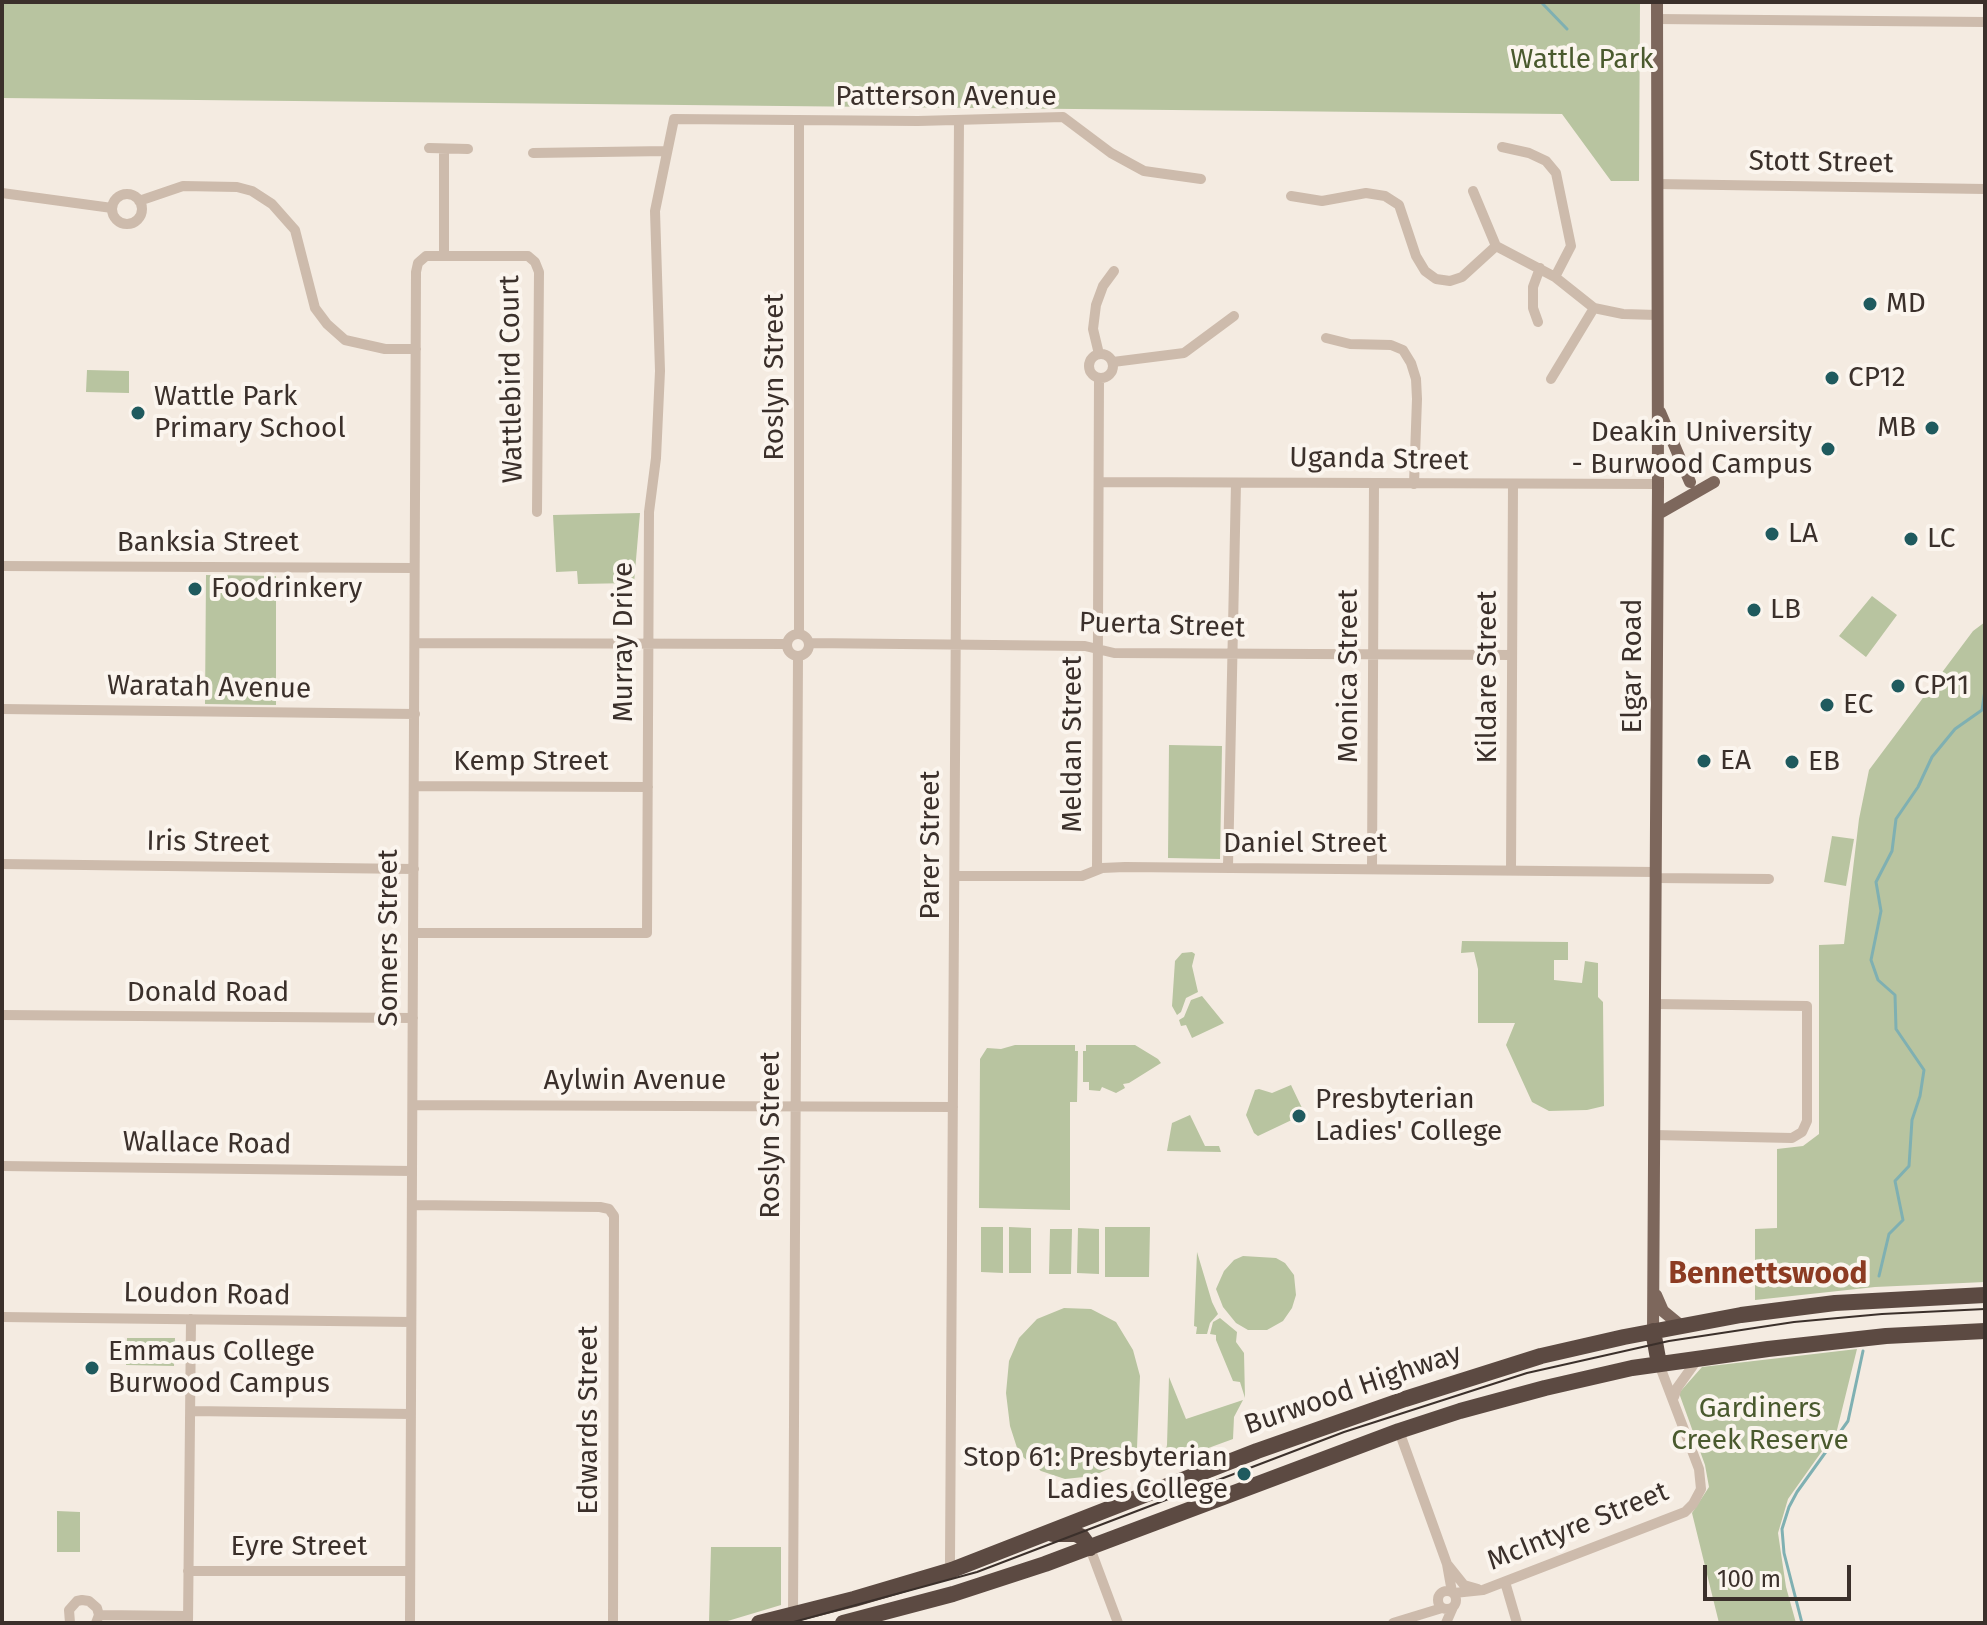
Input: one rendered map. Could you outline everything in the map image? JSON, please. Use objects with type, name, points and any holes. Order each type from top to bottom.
[{"type":"highway","name":"Burwood Highway","points":[[759,1623],[952,1570],[1226,1462],[1444,1386],[1541,1356],[1680,1325],[1835,1303],[1985,1295]]},
{"type":"highway","points":[[1653,1331],[1659,1364]]},
{"type":"highway","name":"Burwood Highway","points":[[843,1623],[953,1594],[1090,1548],[1236,1490],[1399,1431],[1586,1377],[1699,1358],[1847,1339],[1985,1331]]},
{"type":"highway","points":[[1032,1537],[1076,1534],[1090,1548]]},
{"type":"highway","points":[[952,1570],[953,1594]]},
{"type":"main road","name":"Elgar Road","points":[[1653,1331],[1658,514],[1657,2]]},
{"type":"main road","points":[[1657,405],[1690,482]]},
{"type":"main road","points":[[1658,514],[1714,482]]},
{"type":"main road","points":[[1653,1289],[1663,1311],[1680,1325]]},
{"type":"street","points":[[1657,19],[1985,22]]},
{"type":"street","name":"Patterson Avenue","points":[[674,119],[959,120],[1063,117],[1111,153],[1144,171],[1201,179]]},
{"type":"street","name":"Murray Drive","points":[[413,933],[647,933],[649,512],[656,458],[660,371],[655,211],[674,119]]},
{"type":"street","name":"Roslyn Street","points":[[799,120],[799,633]]},
{"type":"street","name":"Parer Street","points":[[952,1570],[959,120]]},
{"type":"street","points":[[1502,147],[1529,153],[1546,161],[1556,173],[1571,246],[1555,277]]},
{"type":"street","points":[[429,148],[468,149]]},
{"type":"street","points":[[444,149],[444,256]]},
{"type":"street","points":[[533,153],[667,151]]},
{"type":"street","name":"Stott Street","points":[[1657,184],[1985,189]]},
{"type":"street","points":[[139,201],[183,186],[237,187],[252,191],[272,204],[295,230],[315,308],[327,324],[345,340],[385,349],[416,349]]},
{"type":"street","points":[[1473,191],[1496,246],[1555,277],[1594,308],[1623,314],[1657,315]]},
{"type":"street","points":[[2,193],[112,208]]},
{"type":"street","points":[[1291,196],[1322,201],[1366,193],[1385,196],[1399,205],[1416,256],[1425,271],[1436,279],[1450,281],[1462,277],[1496,246]]},
{"type":"street","points":[[123,195],[132,195],[139,201],[141,213],[133,223],[118,221],[112,208],[115,200],[123,195]]},
{"type":"street","name":"Wattlebird Court","points":[[426,256],[528,256],[535,262],[539,272],[537,512]]},
{"type":"street","name":"Somers Street","points":[[410,1623],[416,272],[418,263],[426,256]]},
{"type":"street","points":[[1538,322],[1533,308],[1533,287],[1540,268]]},
{"type":"street","points":[[1099,354],[1093,329],[1096,305],[1103,286],[1114,271]]},
{"type":"street","points":[[1551,379],[1594,308]]},
{"type":"street","points":[[1113,362],[1184,353],[1234,316]]},
{"type":"street","points":[[1326,338],[1350,344],[1391,345],[1403,350],[1411,363],[1417,399],[1414,484]]},
{"type":"street","points":[[1099,354],[1106,355],[1113,362],[1111,374],[1099,378],[1092,374],[1089,366],[1092,358],[1099,354]]},
{"type":"street","name":"Meldan Street","points":[[1097,870],[1099,378]]},
{"type":"street","name":"Uganda Street","points":[[1099,482],[1658,484]]},
{"type":"street","points":[[1228,867],[1236,483]]},
{"type":"street","name":"Monica Street","points":[[1372,868],[1374,484]]},
{"type":"street","name":"Kildare Street","points":[[1511,870],[1513,485]]},
{"type":"street","name":"Banksia Street","points":[[2,566],[414,568]]},
{"type":"street","points":[[799,633],[805,635],[810,643],[805,654],[798,656],[791,653],[787,644],[789,637],[799,633]]},
{"type":"street","points":[[415,643],[787,644]]},
{"type":"street","name":"Puerta Street","points":[[810,643],[1085,646],[1114,653],[1512,655]]},
{"type":"street","name":"Roslyn Street","points":[[793,1614],[798,656]]},
{"type":"street","name":"Waratah Avenue","points":[[2,709],[415,714]]},
{"type":"street","name":"Kemp Street","points":[[415,786],[648,787]]},
{"type":"street","name":"Iris Street","points":[[2,864],[414,869]]},
{"type":"street","name":"Daniel Street","points":[[955,876],[1082,876],[1097,870],[1125,867],[1228,867],[1511,870],[1769,879]]},
{"type":"street","points":[[1654,1135],[1792,1138],[1802,1132],[1807,1121],[1807,1006],[1655,1004]]},
{"type":"street","name":"Donald Road","points":[[2,1015],[413,1018]]},
{"type":"street","name":"Aylwin Avenue","points":[[413,1105],[953,1107]]},
{"type":"street","name":"Wallace Road","points":[[2,1166],[412,1171]]},
{"type":"street","name":"Edwards Street","points":[[412,1205],[600,1207],[609,1209],[614,1216],[613,1623]]},
{"type":"street","name":"Loudon Road","points":[[2,1317],[411,1322]]},
{"type":"street","points":[[70,1623],[69,1610],[77,1601],[89,1601],[97,1608],[97,1619],[188,1619],[191,1319]]},
{"type":"street","points":[[1674,1399],[1677,1388],[1699,1358]]},
{"type":"street","name":"McIntyre Street","points":[[1448,1600],[1505,1582],[1685,1512],[1693,1504],[1701,1489],[1699,1469],[1659,1364]]},
{"type":"street","points":[[191,1411],[411,1414]]},
{"type":"street","points":[[1399,1431],[1447,1564],[1446,1623]]},
{"type":"street","points":[[1090,1548],[1118,1623]]},
{"type":"street","points":[[1447,1564],[1464,1585],[1478,1591]]},
{"type":"street","name":"Eyre Street","points":[[188,1571],[410,1571]]},
{"type":"street","points":[[1505,1582],[1517,1623]]},
{"type":"street","points":[[1393,1623],[1448,1600]]},
{"type":"street","points":[[1417,1614],[1437,1623],[1448,1600]]},
{"type":"green space","name":"Wattle Park","points":[[2,2],[1640,2],[1639,181],[1611,181],[1562,114],[2,98]]},
{"type":"green space","points":[[87,370],[129,371],[129,393],[86,392]]},
{"type":"green space","points":[[640,513],[634,583],[578,584],[577,571],[556,572],[553,515]]},
{"type":"green space","points":[[206,575],[276,576],[276,705],[205,704]]},
{"type":"green space","points":[[1872,596],[1897,615],[1866,657],[1839,636]]},
{"type":"green space","points":[[1985,622],[1985,1282],[1875,1287],[1755,1300],[1755,1229],[1777,1228],[1777,1149],[1803,1146],[1819,1134],[1819,945],[1844,944],[1859,819],[1869,770],[1973,631]]},
{"type":"green space","points":[[1169,745],[1222,746],[1220,859],[1168,858]]},
{"type":"green space","points":[[1832,836],[1854,839],[1846,886],[1824,882]]},
{"type":"green space","points":[[1462,941],[1568,942],[1568,960],[1554,960],[1554,980],[1582,983],[1585,961],[1598,963],[1598,997],[1603,1002],[1604,1106],[1587,1110],[1549,1111],[1532,1102],[1506,1045],[1515,1023],[1478,1023],[1478,969],[1474,952],[1461,953]]},
{"type":"green space","points":[[1182,953],[1195,954],[1192,966],[1198,992],[1186,998],[1177,1015],[1172,1006],[1175,961]]},
{"type":"green space","points":[[1202,996],[1224,1023],[1192,1038],[1186,1025],[1181,1026],[1179,1020],[1184,1017],[1191,1000]]},
{"type":"green space","points":[[1015,1045],[1075,1045],[1075,1051],[1078,1051],[1077,1102],[1070,1102],[1070,1210],[979,1208],[980,1059],[987,1048],[1001,1049]]},
{"type":"green space","points":[[1086,1045],[1135,1045],[1161,1063],[1123,1084],[1125,1088],[1116,1093],[1102,1087],[1100,1091],[1089,1090],[1089,1082],[1083,1082],[1083,1051],[1086,1051]]},
{"type":"green space","points":[[1291,1085],[1302,1108],[1298,1117],[1258,1136],[1246,1115],[1255,1090],[1272,1093]]},
{"type":"green space","points":[[1190,1115],[1205,1146],[1219,1146],[1221,1152],[1167,1151],[1172,1123]]},
{"type":"green space","points":[[981,1227],[1003,1227],[1003,1273],[981,1272]]},
{"type":"green space","points":[[1009,1227],[1031,1228],[1031,1273],[1009,1273]]},
{"type":"green space","points":[[1105,1227],[1150,1227],[1149,1277],[1105,1277]]},
{"type":"green space","points":[[1078,1228],[1099,1229],[1099,1274],[1077,1273]]},
{"type":"green space","points":[[1050,1229],[1072,1229],[1071,1274],[1049,1274]]},
{"type":"green space","points":[[1197,1252],[1218,1314],[1210,1323],[1207,1334],[1196,1334],[1197,1327],[1194,1326]]},
{"type":"green space","points":[[1243,1256],[1276,1258],[1285,1263],[1294,1275],[1296,1295],[1292,1308],[1283,1321],[1267,1330],[1248,1330],[1236,1323],[1223,1307],[1216,1289],[1224,1271],[1234,1260]]},
{"type":"green space","points":[[1064,1308],[1091,1309],[1116,1322],[1133,1350],[1140,1376],[1137,1448],[1117,1465],[1093,1476],[1065,1479],[1041,1471],[1019,1454],[1010,1426],[1006,1393],[1009,1361],[1019,1338],[1037,1319]]},
{"type":"green space","points":[[1220,1318],[1237,1332],[1236,1342],[1244,1353],[1245,1398],[1240,1382],[1233,1381],[1216,1335],[1210,1334],[1213,1322]]},
{"type":"green space","points":[[127,1338],[175,1338],[174,1366],[126,1365]]},
{"type":"green space","name":"Gardiners Creek Reserve","points":[[1857,1349],[1837,1430],[1788,1499],[1778,1533],[1786,1587],[1796,1623],[1719,1623],[1692,1513],[1709,1487],[1705,1465],[1679,1393],[1702,1367]]},
{"type":"green space","points":[[1169,1377],[1186,1419],[1243,1400],[1234,1417],[1233,1439],[1192,1454],[1164,1458]]},
{"type":"green space","points":[[57,1511],[80,1512],[80,1552],[57,1552]]},
{"type":"green space","points":[[711,1547],[781,1547],[781,1605],[721,1623],[709,1623]]},
{"type":"waterway","points":[[1541,2],[1567,29]]},
{"type":"waterway","points":[[1879,1276],[1889,1234],[1903,1220],[1895,1181],[1909,1166],[1912,1120],[1924,1070],[1896,1029],[1895,995],[1878,980],[1871,960],[1881,911],[1876,882],[1892,851],[1896,819],[1918,787],[1932,757],[1955,729],[1982,710],[1985,690]]},
{"type":"waterway","points":[[1802,1623],[1784,1553],[1782,1529],[1797,1492],[1848,1421],[1863,1351]]},
{"type":"tram line","points":[[790,1623],[977,1572],[1344,1432],[1527,1373],[1669,1341],[1794,1322],[1985,1309]]},
{"type":"place","name":"MD","points":[[1870,304]]},
{"type":"place","name":"CP12","points":[[1832,378]]},
{"type":"place","name":"Wattle Park Primary School","points":[[138,413]]},
{"type":"place","name":"MB","points":[[1932,428]]},
{"type":"place","name":"Deakin University - Burwood Campus","points":[[1828,449]]},
{"type":"place","name":"LA","points":[[1772,534]]},
{"type":"place","name":"LC","points":[[1911,539]]},
{"type":"place","name":"Foodrinkery","points":[[195,589]]},
{"type":"place","name":"LB","points":[[1754,610]]},
{"type":"place","name":"CP11","points":[[1898,686]]},
{"type":"place","name":"EC","points":[[1827,705]]},
{"type":"place","name":"EA","points":[[1704,761]]},
{"type":"place","name":"EB","points":[[1792,762]]},
{"type":"place","name":"Presbyterian Ladies' College","points":[[1299,1116]]},
{"type":"place","name":"Emmaus College Burwood Campus","points":[[92,1368]]},
{"type":"place","name":"Stop 61: Presbyterian Ladies College","points":[[1244,1474]]},
{"type":"district","name":"Bennettswood","points":[[1768,1275]]}]
